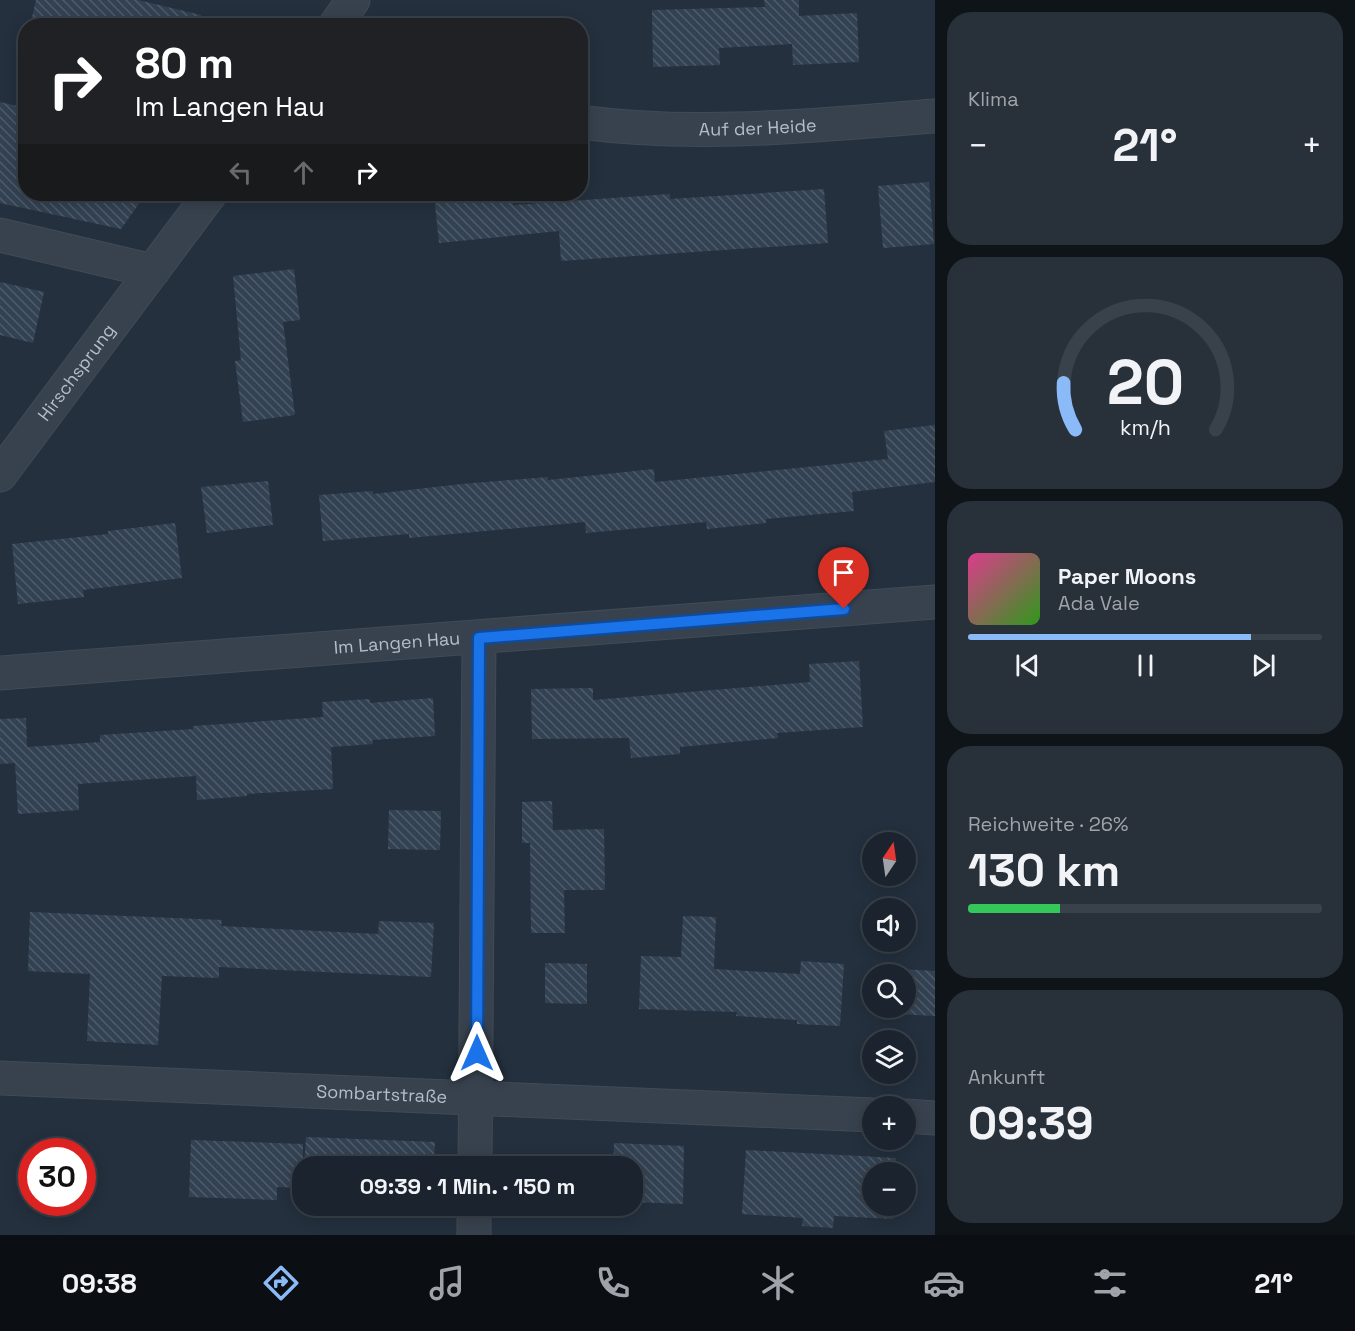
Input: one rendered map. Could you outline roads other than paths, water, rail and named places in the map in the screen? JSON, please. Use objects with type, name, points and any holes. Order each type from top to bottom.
[{"type":"street","points":[[340,18],[354,0]]},
{"type":"street","name":"Auf der Heide","points":[[588,123],[699,131],[935,116]]},
{"type":"street","name":"Hirschsprung","points":[[0,475],[205,201]]},
{"type":"street","points":[[0,235],[153,270]]},
{"type":"street","name":"Im Langen Hau","points":[[0,673],[935,602]]},
{"type":"street","points":[[475,1156],[479,638]]},
{"type":"street","name":"Sombartstraße","points":[[0,1078],[862,1115]]},
{"type":"street","points":[[916,1117],[935,1118]]},
{"type":"street","points":[[474,1216],[474,1235]]}]
